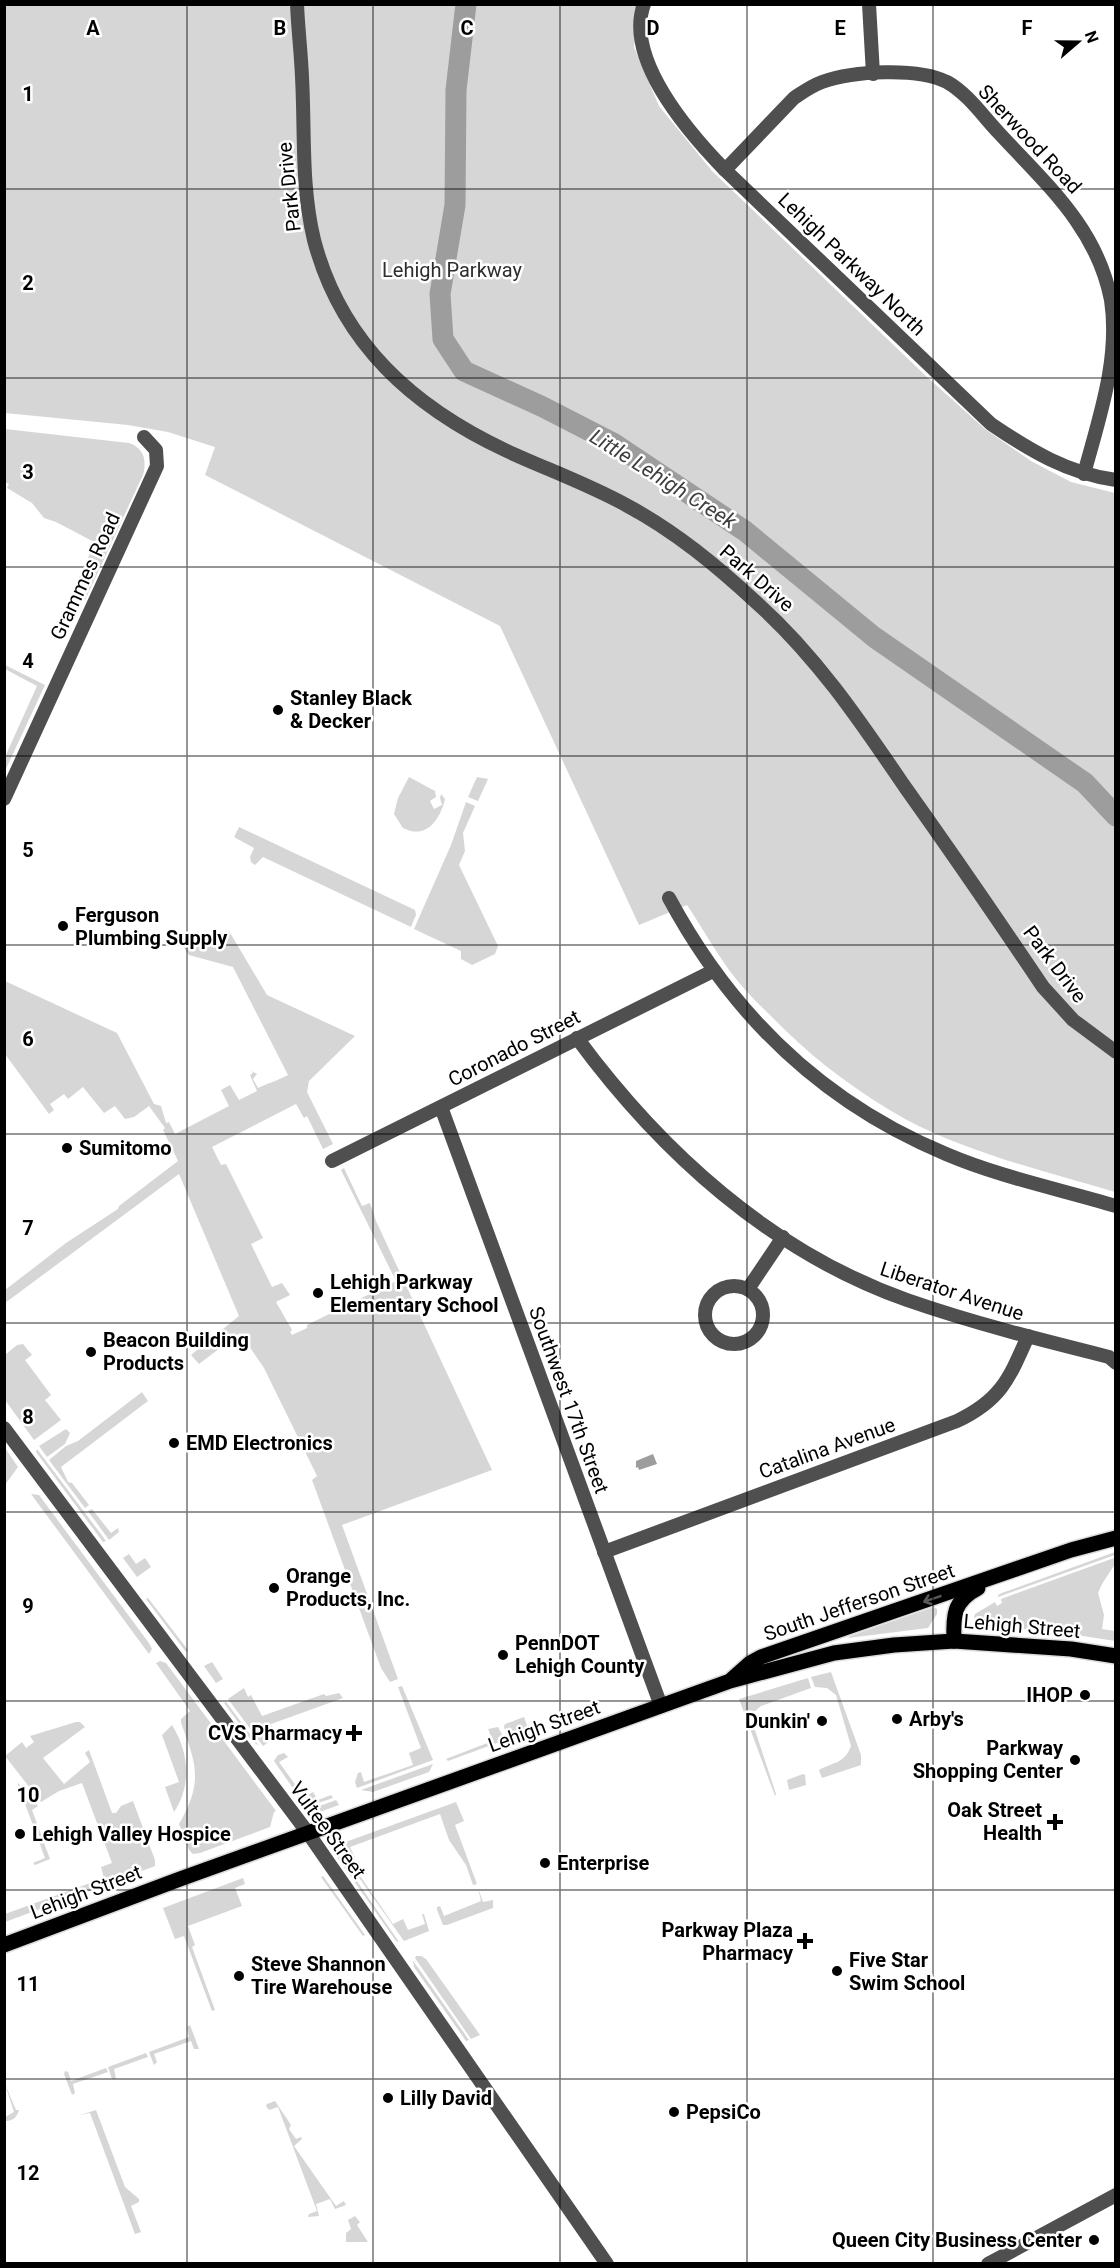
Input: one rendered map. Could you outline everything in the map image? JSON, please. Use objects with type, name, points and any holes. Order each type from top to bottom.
[{"type":"main road","name":"South Jefferson Street","points":[[730,1681],[750,1663],[761,1657],[1071,1550],[1116,1538]]},
{"type":"main road","name":"South Jefferson Street","points":[[954,1641],[953,1623],[957,1604],[969,1592],[1007,1573]]},
{"type":"main road","name":"Lehigh Street","points":[[4,1945],[730,1681],[834,1653],[894,1645],[954,1641],[1071,1649],[1116,1656]]},
{"type":"street","name":"Park Drive","points":[[297,4],[308,212],[315,242],[329,282],[354,328],[372,353],[401,384],[442,416],[508,452],[604,494],[656,522],[685,541],[757,603],[808,654],[841,694],[1043,987],[1073,1020],[1116,1052]]},
{"type":"street","name":"Lehigh Parkway North","points":[[644,4],[640,23],[641,37],[656,80],[685,126],[725,170],[991,424],[1035,452],[1084,474],[1116,480]]},
{"type":"street","points":[[869,4],[873,74]]},
{"type":"street","name":"Sherwood Road","points":[[725,170],[794,98],[822,82],[873,74],[925,75],[948,83],[960,91],[1067,206],[1091,242],[1107,282],[1113,313],[1112,366],[1084,474]]},
{"type":"street","name":"Grammes Road","points":[[4,799],[157,466],[156,450],[144,437]]},
{"type":"street","points":[[669,898],[713,971],[748,1014],[801,1066],[839,1096],[887,1126],[948,1155],[1116,1206]]},
{"type":"street","name":"Coronado Street","points":[[332,1161],[713,971]]},
{"type":"street","name":"Liberator Avenue","points":[[577,1038],[636,1114],[670,1148],[724,1196],[783,1237],[833,1266],[907,1299],[1028,1336],[1113,1357]]},
{"type":"street","name":"Southwest 17th Street","points":[[441,1107],[661,1706]]},
{"type":"street","points":[[748,1289],[783,1237]]},
{"type":"street","points":[[730,1286],[748,1289],[756,1295],[761,1304],[762,1323],[758,1332],[741,1343],[722,1341],[708,1328],[706,1319],[709,1301],[722,1288],[730,1286]]},
{"type":"street","name":"Catalina Avenue","points":[[604,1551],[957,1421],[973,1413],[988,1403],[1006,1383],[1028,1336]]},
{"type":"street","name":"Vultee Street","points":[[4,1428],[308,1833],[607,2264]]},
{"type":"street","points":[[988,2264],[1116,2195]]},
{"type":"green space","name":"Lehigh Parkway","points":[[5,5],[640,5],[636,14],[634,47],[659,106],[712,171],[927,377],[985,429],[1031,461],[1071,482],[1115,493],[1115,1192],[1008,1161],[956,1142],[905,1119],[857,1089],[799,1043],[749,994],[729,970],[687,905],[639,925],[500,626],[205,475],[215,447],[168,432],[128,425],[5,413]]},
{"type":"green space","points":[[5,429],[129,443],[138,448],[143,455],[145,464],[143,475],[85,600],[77,596],[74,589],[92,549],[96,551],[98,544],[44,518],[32,503],[7,488],[9,484],[5,482]]},
{"type":"green space","points":[[5,665],[45,685],[5,771],[5,757],[37,686],[5,669]]},
{"type":"green space","points":[[409,777],[435,791],[436,797],[430,801],[434,809],[442,805],[441,794],[445,799],[436,821],[425,830],[411,831],[403,828],[394,814],[398,798]]},
{"type":"green space","points":[[477,777],[488,779],[478,801],[468,797]]},
{"type":"green space","points":[[466,802],[475,806],[463,833],[465,851],[459,865],[498,946],[495,954],[472,965],[461,959],[461,951],[414,929],[451,845]]},
{"type":"green space","points":[[239,827],[415,910],[416,915],[411,927],[263,857],[255,865],[251,862],[250,857],[254,848],[234,837]]},
{"type":"green space","name":"Lehigh Parkway Elementary School","points":[[229,931],[267,995],[355,1036],[309,1081],[307,1092],[333,1144],[323,1149],[307,1116],[304,1118],[296,1104],[212,1147],[221,1165],[226,1164],[263,1238],[251,1244],[272,1287],[282,1283],[290,1295],[276,1302],[292,1330],[290,1332],[292,1335],[307,1328],[307,1325],[396,1281],[341,1170],[344,1168],[362,1206],[370,1203],[376,1221],[492,1470],[342,1525],[398,1679],[390,1682],[381,1668],[312,1480],[317,1476],[264,1368],[240,1333],[199,1364],[191,1355],[239,1316],[179,1174],[5,1303],[5,1290],[66,1243],[118,1209],[178,1161],[163,1130],[165,1128],[149,1106],[134,1117],[125,1119],[115,1106],[104,1113],[83,1087],[68,1099],[64,1094],[50,1104],[54,1110],[49,1114],[5,1054],[5,981],[117,1033],[154,1104],[161,1106],[166,1123],[169,1122],[175,1134],[229,1106],[221,1090],[230,1085],[239,1100],[257,1091],[250,1075],[252,1071],[257,1074],[253,1079],[258,1088],[288,1075],[233,967],[189,955],[184,948],[185,937],[208,942],[219,939]]},
{"type":"green space","points":[[23,1344],[32,1355],[25,1360],[51,1395],[45,1400],[61,1420],[34,1440],[5,1400],[5,1355],[17,1345]]},
{"type":"green space","points":[[142,1392],[148,1401],[61,1467],[68,1482],[72,1483],[89,1505],[85,1508],[49,1460]]},
{"type":"green space","points":[[66,1429],[70,1433],[65,1444],[47,1457],[39,1446]]},
{"type":"green space","points":[[5,1448],[18,1467],[4,1485]]},
{"type":"green space","points":[[37,1449],[106,1541],[103,1542],[36,1452]]},
{"type":"green space","points":[[31,1494],[39,1495],[149,1643],[152,1649],[149,1654]]},
{"type":"green space","points":[[92,1509],[111,1533],[118,1528],[119,1532],[109,1540],[88,1511]]},
{"type":"green space","points":[[1115,1552],[1115,1555],[998,1597],[1002,1593]]},
{"type":"green space","points":[[129,1554],[136,1564],[145,1558],[151,1567],[137,1577],[123,1558]]},
{"type":"green space","points":[[1114,1558],[1115,1564],[1098,1593],[1104,1615],[1102,1629],[1115,1631],[1115,1641],[1044,1630],[977,1627],[975,1614],[995,1602],[997,1606],[1002,1603],[1001,1599]]},
{"type":"green space","points":[[148,1598],[188,1651],[186,1652],[146,1599]]},
{"type":"green space","points":[[934,1607],[937,1609],[937,1614],[928,1628],[848,1638],[850,1636]]},
{"type":"green space","points":[[160,1661],[166,1663],[276,1811],[270,1827],[200,1853],[193,1854],[189,1850],[179,1824],[192,1797],[194,1785],[194,1763],[181,1723],[181,1719],[190,1711],[156,1663]]},
{"type":"green space","points":[[212,1662],[223,1679],[216,1683],[204,1666]]},
{"type":"green space","points":[[831,1672],[861,1755],[861,1765],[822,1778],[819,1770],[846,1756],[851,1746],[836,1695],[827,1688],[815,1687],[811,1677]]},
{"type":"green space","points":[[808,1678],[811,1688],[761,1706],[754,1712],[752,1721],[775,1796],[739,1699]]},
{"type":"green space","points":[[402,1686],[433,1760],[357,1788],[355,1782],[358,1773],[361,1772],[364,1782],[413,1765],[409,1753],[421,1748],[398,1687]]},
{"type":"green space","points":[[244,1688],[248,1697],[251,1695],[262,1716],[324,1694],[326,1696],[339,1693],[343,1698],[271,1724],[274,1738],[263,1746],[228,1699]]},
{"type":"green space","points":[[226,1702],[259,1746],[252,1741],[224,1703]]},
{"type":"green space","points":[[524,1717],[529,1731],[508,1739],[505,1724]]},
{"type":"green space","points":[[776,1717],[784,1719],[786,1725],[770,1731],[769,1722]]},
{"type":"green space","points":[[80,1722],[85,1727],[43,1758],[64,1784],[90,1762],[85,1753],[89,1750],[112,1813],[116,1813],[121,1806],[133,1801],[155,1860],[155,1866],[5,1922],[5,1914],[104,1878],[101,1867],[112,1863],[82,1783],[59,1791],[41,1802],[5,1756],[22,1742],[26,1748],[34,1742],[30,1736]]},
{"type":"green space","points":[[172,1725],[182,1746],[186,1768],[184,1791],[174,1812],[165,1787],[179,1782],[162,1735]]},
{"type":"green space","points":[[498,1727],[505,1740],[448,1761],[446,1759],[490,1742],[492,1739],[488,1729]]},
{"type":"green space","points":[[284,1753],[288,1757],[279,1762],[304,1797],[313,1792],[318,1800],[331,1795],[333,1798],[309,1806],[302,1801],[274,1761],[278,1755]]},
{"type":"green space","points":[[433,1764],[429,1772],[373,1792],[361,1790]]},
{"type":"green space","points":[[803,1774],[806,1785],[789,1790],[787,1780]]},
{"type":"green space","points":[[17,1782],[38,1806],[32,1810],[50,1859],[35,1865],[33,1863],[45,1858]]},
{"type":"green space","points":[[336,1800],[339,1805],[317,1813],[306,1811]]},
{"type":"green space","points":[[456,1802],[464,1821],[455,1825],[477,1884],[473,1885],[466,1865],[449,1840],[440,1814],[350,1847],[355,1857],[356,1870],[393,1924],[403,1919],[408,1930],[425,1924],[422,1914],[424,1914],[429,1931],[404,1941],[338,1848],[340,1844]]},
{"type":"green space","points":[[334,1848],[399,1942],[396,1941],[335,1854]]},
{"type":"green space","points":[[323,1876],[365,1935],[363,1936],[321,1877]]},
{"type":"green space","points":[[243,1878],[245,1884],[235,1888],[242,1906],[188,1926],[195,1945],[192,1947],[215,2010],[212,2011],[184,1936],[175,1939],[163,1908]]},
{"type":"green space","points":[[478,1888],[483,1902],[493,1900],[493,1908],[443,1925],[437,1907],[440,1906],[444,1916],[481,1901]]},
{"type":"green space","points":[[416,1956],[426,1959],[480,2035],[471,2039],[415,1958]]},
{"type":"green space","points":[[413,1961],[469,2040],[466,2041],[414,1967]]},
{"type":"green space","points":[[190,2025],[199,2049],[194,2049],[191,2041],[154,2054],[157,2062],[154,2065],[149,2052],[189,2037],[187,2027]]},
{"type":"green space","points":[[146,2053],[148,2057],[114,2069],[116,2079],[112,2079],[108,2067]]},
{"type":"green space","points":[[106,2068],[108,2072],[73,2084],[75,2093],[72,2095],[65,2071],[68,2072],[71,2081]]},
{"type":"green space","points":[[5,2084],[16,2110],[19,2110],[14,2118],[6,2121],[5,2117],[14,2112]]},
{"type":"green space","points":[[275,2101],[291,2125],[289,2129],[296,2139],[301,2137],[302,2139],[294,2146],[336,2206],[344,2201],[346,2205],[335,2209],[330,2199],[316,2204],[319,2216],[308,2217],[309,2214],[317,2211],[278,2107],[269,2110],[266,2106]]},
{"type":"green space","points":[[96,2110],[125,2187],[139,2199],[139,2202],[131,2206],[141,2232],[135,2234],[90,2113],[80,2115]]},
{"type":"green space","points":[[355,2216],[360,2222],[357,2225],[368,2242],[346,2242],[346,2233],[351,2229],[348,2220]]},
{"type":"shaded area","points":[[653,1454],[657,1464],[639,1470],[638,1467],[636,1468],[636,1461]]},
{"type":"waterway","name":"Little Lehigh Creek","points":[[466,4],[456,90],[455,205],[440,294],[443,339],[464,371],[543,407],[613,443],[745,531],[874,637],[1085,783],[1116,816]]},
{"type":"place","name":"Stanley Black & Decker","points":[[278,710]]},
{"type":"place","name":"Ferguson Plumbing Supply","points":[[63,926]]},
{"type":"place","name":"Sumitomo","points":[[67,1148]]},
{"type":"place","name":"Lehigh Parkway Elementary School","points":[[318,1293]]},
{"type":"place","name":"Beacon Building Products","points":[[91,1352]]},
{"type":"place","name":"EMD Electronics","points":[[174,1443]]},
{"type":"place","name":"Orange Products, Inc.","points":[[274,1588]]},
{"type":"place","name":"PennDOT Lehigh County","points":[[503,1655]]},
{"type":"place","name":"IHOP","points":[[1085,1695]]},
{"type":"place","name":"Arby's","points":[[897,1719]]},
{"type":"place","name":"Dunkin'","points":[[822,1721]]},
{"type":"place","name":"CVS Pharmacy","points":[[354,1733]]},
{"type":"place","name":"Parkway Shopping Center","points":[[1075,1760]]},
{"type":"place","name":"Oak Street Health","points":[[1055,1822]]},
{"type":"place","name":"Lehigh Valley Hospice","points":[[20,1834]]},
{"type":"place","name":"Enterprise","points":[[545,1863]]},
{"type":"place","name":"Parkway Plaza Pharmacy","points":[[805,1941]]},
{"type":"place","name":"Five Star Swim School","points":[[837,1971]]},
{"type":"place","name":"Steve Shannon Tire Warehouse","points":[[239,1976]]},
{"type":"place","name":"Lilly David","points":[[388,2098]]},
{"type":"place","name":"PepsiCo","points":[[674,2112]]},
{"type":"place","name":"Queen City Business Center","points":[[1094,2240]]}]
